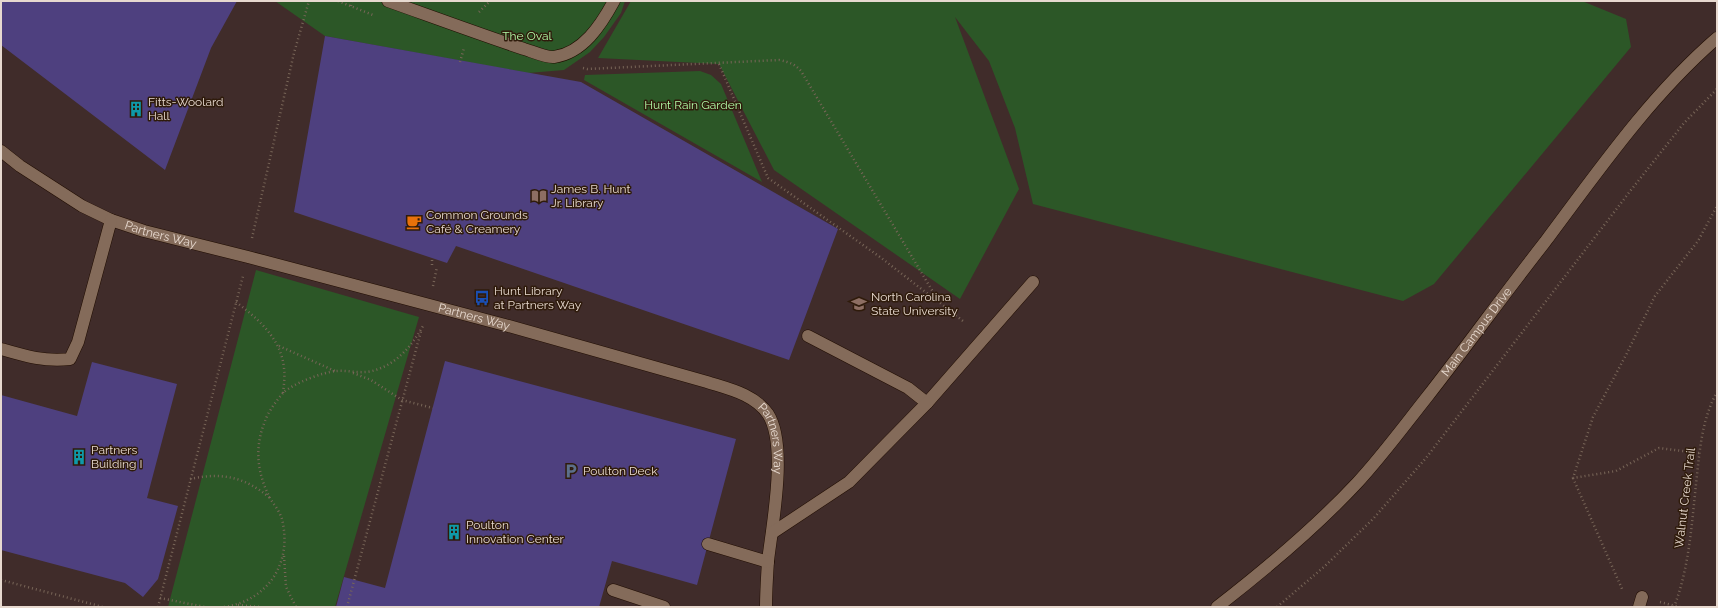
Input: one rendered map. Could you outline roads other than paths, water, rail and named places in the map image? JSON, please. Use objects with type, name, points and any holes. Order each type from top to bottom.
[{"type":"street","points":[[388,1],[484,36],[552,58],[578,48],[594,32],[606,16],[614,1]]},
{"type":"street","name":"Main Campus Drive","points":[[1217,607],[1260,574],[1302,538],[1358,481],[1447,371],[1632,129],[1676,77],[1717,38]]},
{"type":"street","name":"Partners Way","points":[[1,151],[20,166],[82,206],[110,220],[144,231],[248,256],[504,325],[737,391],[750,398],[762,407],[768,415],[774,430],[777,470],[768,562],[766,607]]},
{"type":"street","points":[[1,349],[26,356],[54,361],[70,359],[78,342],[110,220]]},
{"type":"street","points":[[772,533],[849,482],[927,403],[1033,282]]},
{"type":"street","points":[[808,336],[908,388],[927,403]]},
{"type":"street","points":[[708,544],[768,562]]},
{"type":"street","points":[[613,590],[664,607]]},
{"type":"place","name":"Fitts-Woolard Hall","points":[[136,109]]},
{"type":"place","name":"James B. Hunt Jr. Library","points":[[539,196]]},
{"type":"place","name":"Common Grounds Café & Creamery","points":[[414,222]]},
{"type":"place","name":"Hunt Library at Partners Way","points":[[482,298]]},
{"type":"place","name":"North Carolina State University","points":[[859,304]]},
{"type":"place","name":"Partners Building I","points":[[79,457]]},
{"type":"place","name":"Poulton Deck","points":[[571,471]]},
{"type":"place","name":"Poulton Innovation Center","points":[[454,532]]},
{"type":"park label","name":"The Oval","points":[[527,36]]},
{"type":"park label","name":"Hunt Rain Garden","points":[[693,105]]}]
